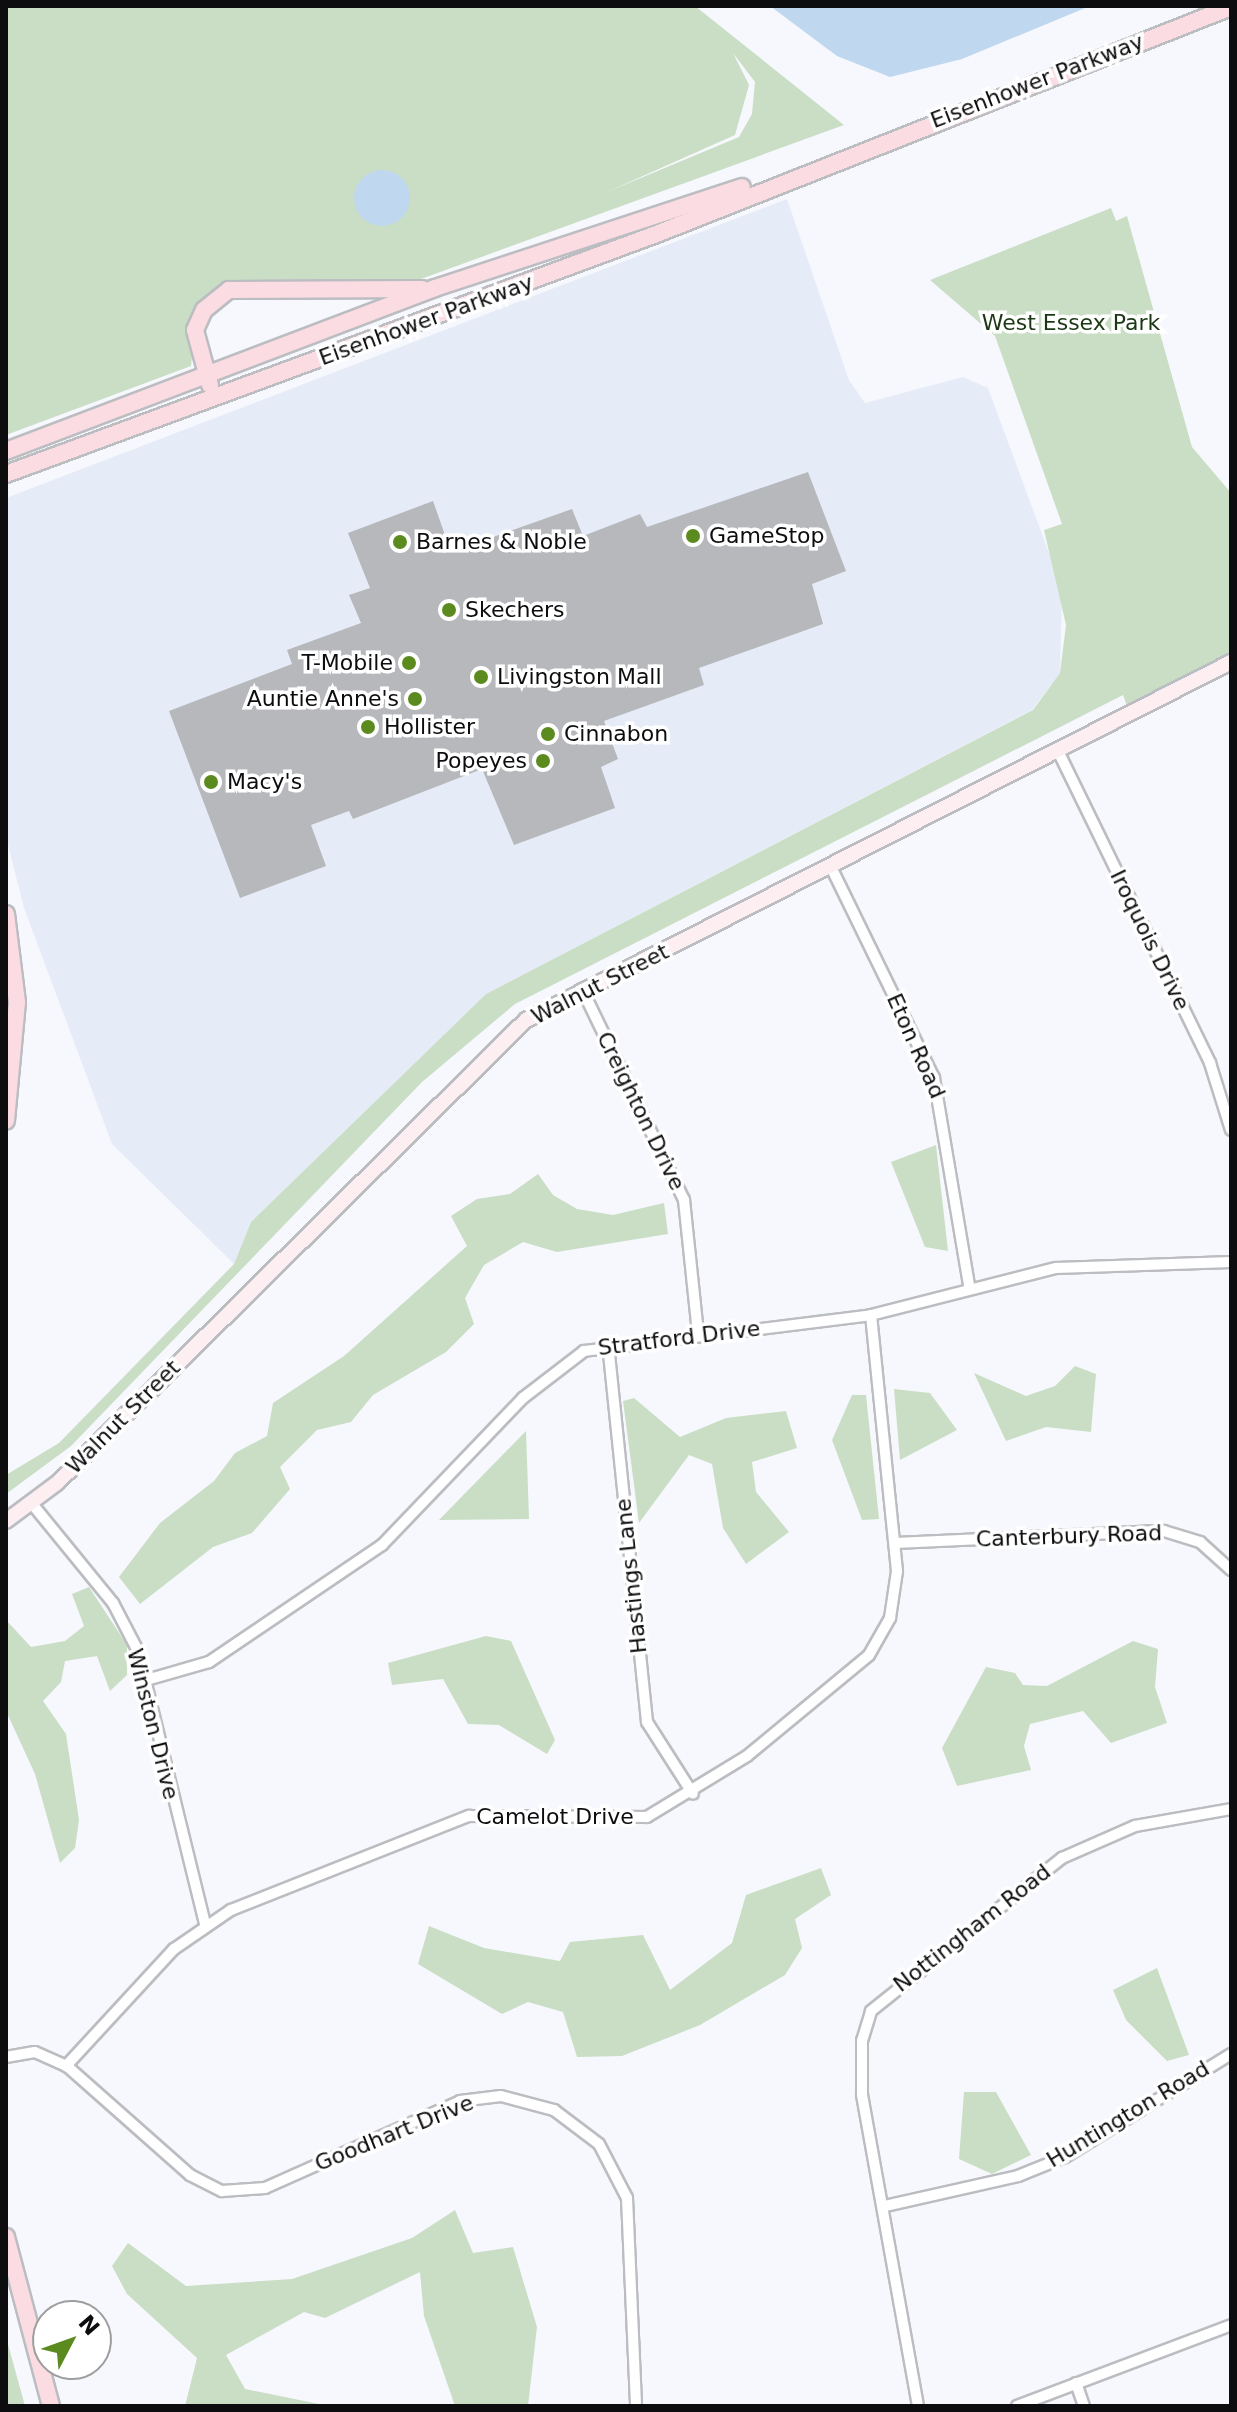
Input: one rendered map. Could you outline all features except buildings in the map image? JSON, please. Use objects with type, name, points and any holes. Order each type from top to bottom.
[{"type":"main road","name":"Eisenhower Parkway","points":[[6,474],[218,397],[1231,7]]},
{"type":"main road","name":"Eisenhower Parkway","points":[[6,451],[435,288],[843,155]]},
{"type":"main road","points":[[218,397],[205,377],[195,330],[204,310],[229,290],[435,288]]},
{"type":"main road","points":[[6,914],[17,1002],[6,1120]]},
{"type":"main road","points":[[6,2237],[51,2406]]},
{"type":"street","name":"Walnut Street","points":[[6,1521],[33,1505],[493,1047],[582,989],[1059,753],[1231,662]]},
{"type":"street","name":"Iroquois Drive","points":[[1059,753],[1210,1063],[1231,1130]]},
{"type":"street","name":"Eton Road","points":[[831,867],[934,1078],[969,1285]]},
{"type":"street","name":"Creighton Drive","points":[[582,989],[684,1200],[698,1333]]},
{"type":"street","name":"Stratford Drive","points":[[143,1681],[209,1662],[382,1545],[551,1372],[608,1344],[871,1315],[969,1285],[1056,1268],[1231,1262]]},
{"type":"street","name":"Camelot Drive","points":[[66,2066],[205,1924],[469,1816],[647,1817],[693,1794],[869,1655],[895,1596],[895,1543],[871,1315]]},
{"type":"street","name":"Hastings Lane","points":[[608,1344],[647,1722],[693,1794]]},
{"type":"street","name":"Winston Drive","points":[[33,1505],[125,1621],[205,1924]]},
{"type":"street","name":"Canterbury Road","points":[[895,1543],[1164,1531],[1200,1542],[1231,1570]]},
{"type":"street","name":"Nottingham Road","points":[[918,2406],[860,2065],[881,2001],[1062,1858],[1135,1826],[1231,1809]]},
{"type":"street","name":"Goodhart Drive","points":[[6,2057],[35,2052],[66,2066],[190,2175],[222,2191],[265,2188],[460,2101],[501,2096],[554,2110],[599,2144],[627,2198],[636,2406]]},
{"type":"street","name":"Huntington Road","points":[[885,2206],[1018,2176],[1065,2157],[1231,2054]]},
{"type":"street","points":[[1017,2406],[1231,2325]]},
{"type":"street","points":[[1076,2383],[1084,2406]]},
{"type":"shaded area","name":"Livingston Mall","points":[[787,199],[849,380],[865,403],[963,377],[988,388],[1062,588],[1060,673],[1032,710],[486,994],[251,1222],[234,1264],[112,1144],[24,908],[6,837],[6,498]]},
{"type":"green space","points":[[6,6],[695,6],[844,125],[421,279],[242,280],[197,306],[191,366],[6,435]],"holes":[[[733,53],[755,82],[752,114],[739,137],[607,192],[735,135],[749,85]]]},
{"type":"green space","name":"West Essex Park","points":[[1111,208],[1116,221],[1127,216],[1192,447],[1231,493],[1231,652],[1127,706],[1123,695],[515,1004],[422,1082],[71,1446],[6,1494],[6,1475],[59,1443],[234,1264],[251,1222],[486,994],[1033,710],[1060,673],[1066,625],[1044,530],[1062,524],[995,336],[930,280]]},
{"type":"green space","points":[[936,1145],[948,1251],[925,1247],[891,1162]]},
{"type":"green space","points":[[538,1174],[553,1195],[577,1209],[613,1215],[664,1203],[668,1234],[557,1252],[523,1242],[484,1265],[465,1298],[474,1324],[446,1352],[373,1395],[351,1422],[317,1430],[280,1467],[290,1489],[252,1533],[213,1547],[140,1604],[119,1577],[160,1523],[214,1481],[235,1453],[267,1436],[273,1403],[344,1356],[467,1246],[451,1216],[477,1199],[510,1194]]},
{"type":"green space","points":[[1075,1366],[1096,1374],[1091,1432],[1046,1427],[1006,1441],[974,1373],[1026,1396],[1055,1386]]},
{"type":"green space","points":[[894,1389],[930,1393],[957,1430],[900,1460]]},
{"type":"green space","points":[[852,1395],[866,1395],[879,1519],[862,1520],[832,1440]]},
{"type":"green space","points":[[634,1398],[680,1437],[726,1418],[786,1411],[797,1448],[752,1462],[756,1492],[789,1532],[746,1564],[723,1528],[712,1464],[689,1455],[639,1523],[623,1401]]},
{"type":"green space","points":[[526,1431],[529,1519],[439,1520]]},
{"type":"green space","points":[[89,1587],[127,1645],[127,1675],[110,1691],[97,1656],[65,1661],[61,1682],[43,1701],[66,1734],[79,1820],[75,1848],[60,1863],[35,1774],[6,1711],[6,1620],[31,1647],[65,1641],[84,1626],[72,1594]]},
{"type":"green space","points":[[486,1636],[511,1641],[555,1740],[547,1754],[499,1725],[468,1724],[443,1679],[392,1685],[388,1663]]},
{"type":"green space","points":[[1133,1641],[1158,1649],[1155,1687],[1167,1723],[1111,1743],[1083,1711],[1030,1724],[1024,1746],[1031,1770],[957,1786],[942,1748],[986,1667],[1015,1673],[1023,1685],[1047,1686]]},
{"type":"green space","points":[[821,1868],[831,1895],[795,1919],[802,1948],[785,1975],[700,2025],[622,2056],[577,2057],[563,2012],[528,2002],[502,2014],[418,1964],[429,1926],[484,1948],[560,1961],[570,1942],[643,1935],[670,1990],[732,1943],[746,1895]]},
{"type":"green space","points":[[1157,1968],[1189,2055],[1167,2061],[1126,2020],[1113,1990]]},
{"type":"green space","points":[[964,2092],[996,2092],[1031,2155],[992,2174],[959,2159]]},
{"type":"green space","points":[[455,2210],[473,2253],[513,2247],[537,2327],[528,2406],[455,2406],[424,2316],[420,2272],[325,2318],[304,2312],[226,2355],[245,2389],[329,2406],[185,2406],[197,2358],[127,2294],[112,2266],[128,2243],[186,2286],[292,2279],[412,2238]]},
{"type":"green space","points":[[6,2337],[25,2406],[6,2406]]},
{"type":"water","points":[[770,6],[1090,6],[962,59],[890,77],[837,56]]},
{"type":"water","points":[[382,170],[402,178],[410,198],[402,218],[382,226],[362,218],[354,198],[362,178]]},
{"type":"place","name":"GameStop","points":[[693,536]]},
{"type":"place","name":"Barnes & Noble","points":[[400,542]]},
{"type":"place","name":"Skechers","points":[[449,610]]},
{"type":"place","name":"T-Mobile","points":[[409,663]]},
{"type":"place","name":"Livingston Mall","points":[[481,677]]},
{"type":"place","name":"Auntie Anne's","points":[[415,699]]},
{"type":"place","name":"Hollister","points":[[368,727]]},
{"type":"place","name":"Cinnabon","points":[[548,734]]},
{"type":"place","name":"Popeyes","points":[[543,761]]},
{"type":"place","name":"Macy's","points":[[211,782]]}]
